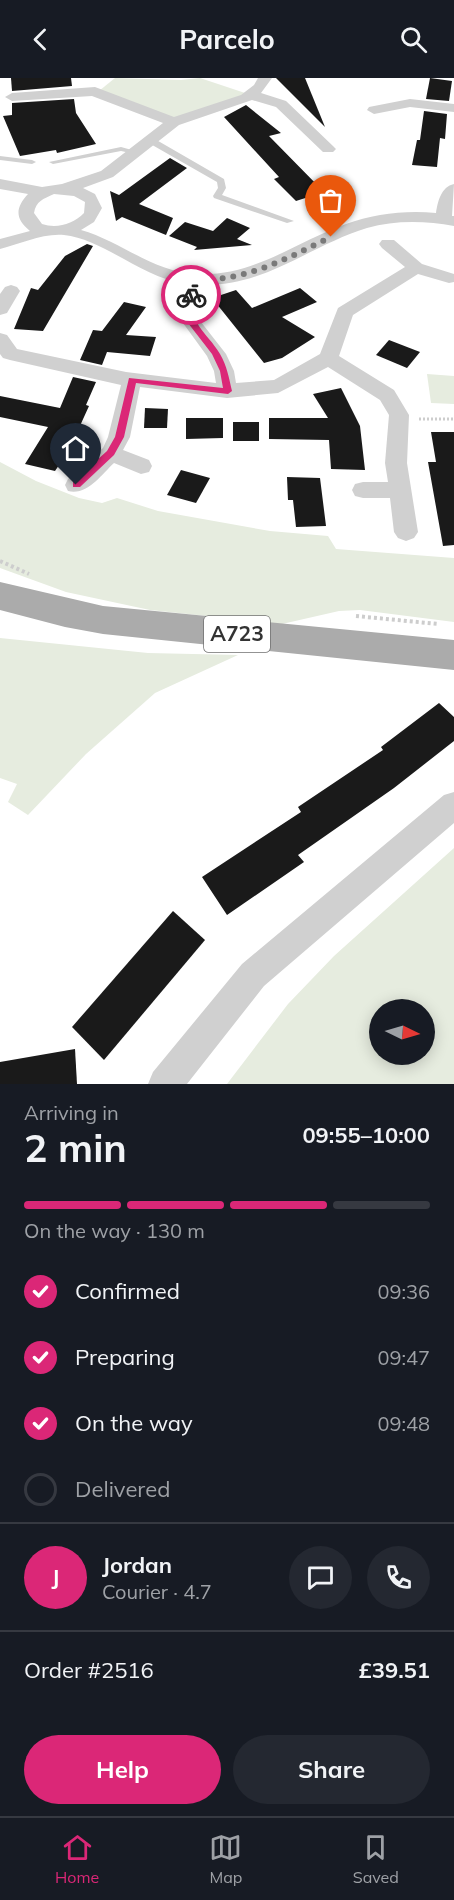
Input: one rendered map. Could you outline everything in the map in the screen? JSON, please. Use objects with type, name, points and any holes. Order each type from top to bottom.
[{"type":"main road","name":"A723","points":[[8,595],[103,620],[454,656]]},
{"type":"street","points":[[0,244],[58,231],[85,222],[97,187],[107,174],[174,122],[251,95],[265,78]]},
{"type":"street","points":[[12,97],[99,88],[104,97],[174,122]]},
{"type":"street","points":[[251,95],[281,104],[328,149]]},
{"type":"street","points":[[374,110],[410,103],[454,108]]},
{"type":"street","points":[[0,186],[38,191],[64,189],[107,174]]},
{"type":"street","points":[[0,186],[16,213],[29,227],[58,231],[110,246],[146,268],[195,280],[223,279],[254,272],[349,229],[376,221],[412,217],[449,220],[447,198],[454,189]]},
{"type":"street","points":[[64,189],[86,195],[110,246]]},
{"type":"street","points":[[0,236],[20,203],[38,191]]},
{"type":"street","points":[[388,244],[416,268],[449,278]]},
{"type":"street","points":[[0,339],[10,354],[132,380],[228,391],[278,386],[328,358],[345,312],[416,268]]},
{"type":"street","points":[[195,280],[189,307],[192,323],[216,354],[224,371],[228,391]]},
{"type":"street","points":[[0,309],[11,291]]},
{"type":"street","points":[[328,358],[387,395],[399,419],[396,464],[406,532]]},
{"type":"street","points":[[76,485],[111,453],[119,437],[132,380]]},
{"type":"street","points":[[111,453],[141,466]]},
{"type":"street","points":[[363,490],[400,490]]},
{"type":"street","points":[[165,1084],[253,975],[453,808]]},
{"type":"lane","points":[[150,140],[220,181],[222,188],[217,196],[290,221]]},
{"type":"lane","points":[[53,162],[121,149],[135,152]]},
{"type":"lane","points":[[0,158],[32,162]]},
{"type":"path","points":[[399,419],[454,419]]},
{"type":"shaded area","points":[[115,78],[181,80],[200,78],[248,94],[175,121],[99,91]]},
{"type":"shaded area","points":[[427,374],[454,376],[454,404],[431,403]]},
{"type":"shaded area","points":[[0,462],[36,481],[79,498],[102,503],[117,498],[158,511],[270,531],[328,536],[336,549],[454,558],[454,622],[360,610],[339,611],[282,624],[150,610],[66,592],[0,568]]},
{"type":"shaded area","points":[[0,638],[148,653],[238,655],[155,693],[86,754],[28,815],[8,802],[17,784],[0,778]]},
{"type":"shaded area","points":[[454,848],[454,1084],[227,1084],[288,1004],[334,956]]},
{"type":"building","points":[[11,78],[71,78],[72,86],[12,91]]},
{"type":"building","points":[[276,78],[305,78],[325,127]]},
{"type":"building","points":[[430,78],[452,81],[449,101],[426,99]]},
{"type":"building","points":[[74,99],[76,113],[96,144],[57,153],[56,150],[20,156],[3,116],[12,115],[12,103]]},
{"type":"building","points":[[246,105],[281,133],[269,136],[324,192],[296,201],[274,179],[279,177],[224,117]]},
{"type":"building","points":[[424,111],[447,114],[445,139],[440,138],[437,167],[412,165],[417,140],[420,140]]},
{"type":"building","points":[[170,158],[187,168],[139,204],[173,218],[166,235],[122,217],[116,221],[110,191],[119,195]]},
{"type":"building","points":[[227,218],[250,228],[237,239],[252,245],[194,250],[197,247],[169,236],[185,222],[213,231]]},
{"type":"building","points":[[87,244],[93,246],[43,331],[14,329],[31,288],[38,290],[65,256]]},
{"type":"building","points":[[300,288],[317,302],[282,317],[315,337],[282,358],[264,363],[212,298],[236,290],[252,308]]},
{"type":"building","points":[[124,302],[146,307],[126,335],[156,337],[150,356],[107,352],[102,365],[80,360],[93,330],[102,331]]},
{"type":"building","points":[[389,340],[420,352],[407,368],[376,355]]},
{"type":"building","points":[[73,377],[96,382],[86,405],[89,406],[69,450],[55,471],[25,464],[48,427],[0,417],[0,396],[60,408]]},
{"type":"building","points":[[341,388],[360,426],[365,470],[331,469],[329,440],[269,439],[269,418],[328,418],[313,394]]},
{"type":"building","points":[[145,408],[168,409],[167,428],[144,428]]},
{"type":"building","points":[[186,418],[223,418],[223,438],[186,439]]},
{"type":"building","points":[[233,422],[259,422],[259,441],[233,441]]},
{"type":"building","points":[[431,432],[454,432],[454,545],[443,546],[428,462],[436,462]]},
{"type":"building","points":[[181,470],[210,478],[196,503],[167,495]]},
{"type":"building","points":[[287,477],[320,478],[326,526],[296,527],[293,500],[288,500]]},
{"type":"building","points":[[439,703],[454,717],[454,741],[394,788],[298,855],[304,862],[227,915],[202,877],[301,812],[298,807],[383,750],[381,747]]},
{"type":"building","points":[[173,911],[205,940],[104,1060],[72,1027]]},
{"type":"building","points":[[75,1049],[77,1084],[0,1084],[0,1062]]},
{"type":"way so far","points":[[191,295],[195,280],[223,279],[254,272],[331,237]]},
{"type":"route","points":[[76,485],[111,453],[119,437],[132,380],[228,391],[224,371],[216,354],[192,323],[189,307],[191,295]]}]
